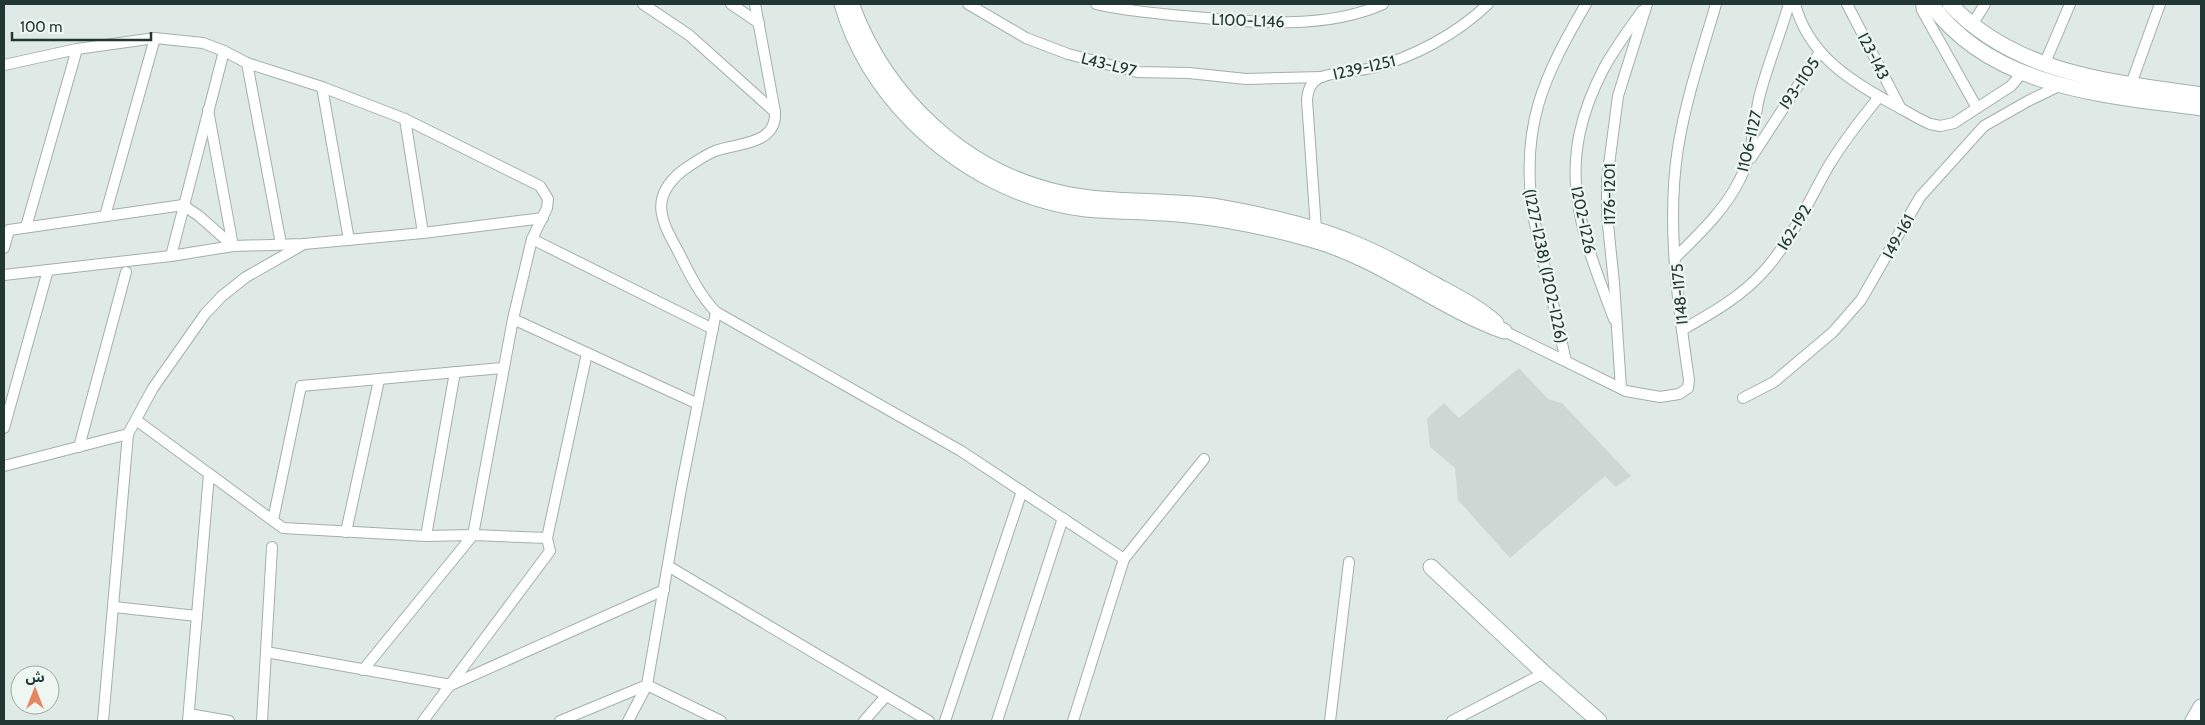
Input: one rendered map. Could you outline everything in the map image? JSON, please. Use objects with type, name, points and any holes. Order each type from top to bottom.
[{"type":"street","points":[[643,4],[689,35],[774,112]]},
{"type":"street","points":[[731,4],[759,23]]},
{"type":"street","points":[[755,4],[775,120],[768,134],[750,142],[715,151],[702,158],[676,177],[666,187],[662,195],[662,215],[668,234],[700,293],[716,312],[961,451],[1124,560]]},
{"type":"street","points":[[842,4],[850,28],[865,60],[895,102],[943,148],[990,179],[1010,189],[1053,203],[1084,208],[1213,218],[1314,234],[1368,249],[1476,307],[1504,331]]},
{"type":"street","points":[[852,4],[877,59],[909,102],[952,141],[1003,173],[1030,184],[1061,193],[1095,198],[1205,206],[1280,220],[1314,234]]},
{"type":"street","name":"L43-L97","points":[[968,4],[1026,38],[1068,54],[1137,72],[1189,73],[1246,78],[1322,77]]},
{"type":"street","name":"L100-L146","points":[[1096,4],[1117,10],[1224,20],[1312,22],[1366,12],[1383,4]]},
{"type":"street","name":"I239-I251","points":[[1314,234],[1307,100],[1309,87],[1314,81],[1322,77],[1370,68],[1403,58],[1447,35],[1488,4]]},
{"type":"street","name":"(I227-I238) (I202-I226)","points":[[1566,361],[1533,214],[1528,152],[1533,124],[1551,66],[1586,4]]},
{"type":"street","name":"I176-I201","points":[[1621,388],[1618,329],[1607,215],[1607,180],[1618,96],[1647,4]]},
{"type":"street","name":"I202-I226","points":[[1618,329],[1586,242],[1576,199],[1575,163],[1580,131],[1598,82],[1613,53],[1647,4]]},
{"type":"street","name":"I148-I175","points":[[1504,331],[1638,395],[1660,397],[1679,394],[1687,390],[1689,380],[1675,258],[1674,201],[1677,149],[1691,88],[1716,4]]},
{"type":"street","name":"I106-I127","points":[[1675,258],[1723,207],[1746,166],[1763,81],[1789,4]]},
{"type":"street","points":[[1796,4],[1803,26],[1820,52],[1842,73],[1901,109],[1926,122],[1940,126],[1954,123],[2012,86],[2022,73],[2028,59]]},
{"type":"street","name":"I23-I43","points":[[1847,4],[1901,109]]},
{"type":"street","points":[[1921,4],[1922,10],[1977,108]]},
{"type":"street","points":[[1931,4],[1952,28],[1994,59],[2022,73],[2061,85],[2110,96],[2201,108]]},
{"type":"street","points":[[1950,4],[1972,25],[1994,41],[2028,59],[2044,65],[2089,77],[2201,95]]},
{"type":"street","points":[[1972,25],[1986,4]]},
{"type":"street","points":[[2044,65],[2070,4]]},
{"type":"street","points":[[2131,84],[2160,4]]},
{"type":"street","points":[[105,216],[154,38]]},
{"type":"street","points":[[4,65],[77,49],[154,38],[204,44],[224,51],[247,63],[322,86],[405,119],[540,186],[548,199],[544,218],[532,239],[502,368],[473,535],[363,670]]},
{"type":"street","points":[[26,227],[77,49]]},
{"type":"street","points":[[171,256],[224,51]]},
{"type":"street","name":"I93-I105","points":[[1746,166],[1820,52]]},
{"type":"street","points":[[247,63],[282,244]]},
{"type":"street","name":"I49-I61","points":[[1743,398],[1774,382],[1833,332],[1861,300],[1920,197],[1984,126],[2061,85]]},
{"type":"street","points":[[322,86],[349,240]]},
{"type":"street","name":"I62-I92","points":[[1682,330],[1730,302],[1765,270],[1796,226],[1828,166],[1847,138],[1880,97]]},
{"type":"street","points":[[208,110],[233,246]]},
{"type":"street","points":[[405,119],[423,233]]},
{"type":"street","points":[[4,248],[6,227],[26,227],[183,205],[205,221],[233,246]]},
{"type":"street","points":[[4,274],[171,256],[233,246],[304,244],[349,240],[544,218]]},
{"type":"street","points":[[532,239],[713,329]]},
{"type":"street","points":[[103,721],[128,434],[153,388],[190,333],[222,296],[246,277],[304,244]]},
{"type":"street","points":[[4,428],[48,270]]},
{"type":"street","points":[[79,447],[126,272]]},
{"type":"street","points":[[628,721],[647,685],[716,312]]},
{"type":"street","points":[[513,319],[698,404]]},
{"type":"street","points":[[423,721],[550,551],[547,538],[587,353]]},
{"type":"street","points":[[273,520],[301,386],[502,368]]},
{"type":"street","points":[[426,536],[454,372]]},
{"type":"street","points":[[346,532],[379,380]]},
{"type":"street","points":[[136,420],[283,528],[426,536],[473,535],[547,538]]},
{"type":"street","points":[[4,466],[128,434]]},
{"type":"street","points":[[1073,721],[1124,560],[1204,458]]},
{"type":"street","points":[[209,474],[189,718],[229,721]]},
{"type":"street","points":[[945,721],[1022,491]]},
{"type":"street","points":[[997,721],[1063,518]]},
{"type":"street","points":[[262,721],[272,546]]},
{"type":"street","points":[[1330,721],[1349,562]]},
{"type":"street","points":[[668,566],[929,721]]},
{"type":"street","points":[[1431,567],[1544,673],[1599,721]]},
{"type":"street","points":[[266,652],[451,685],[664,590]]},
{"type":"street","points":[[114,607],[197,616]]},
{"type":"street","points":[[1455,721],[1544,673]]},
{"type":"street","points":[[560,721],[647,685],[721,721]]},
{"type":"street","points":[[864,721],[886,696]]},
{"type":"street","points":[[2193,721],[2201,707]]},
{"type":"shaded area","points":[[1519,368],[1548,399],[1562,403],[1631,476],[1616,487],[1605,476],[1510,558],[1458,500],[1455,468],[1430,447],[1427,419],[1444,403],[1459,418]]}]
